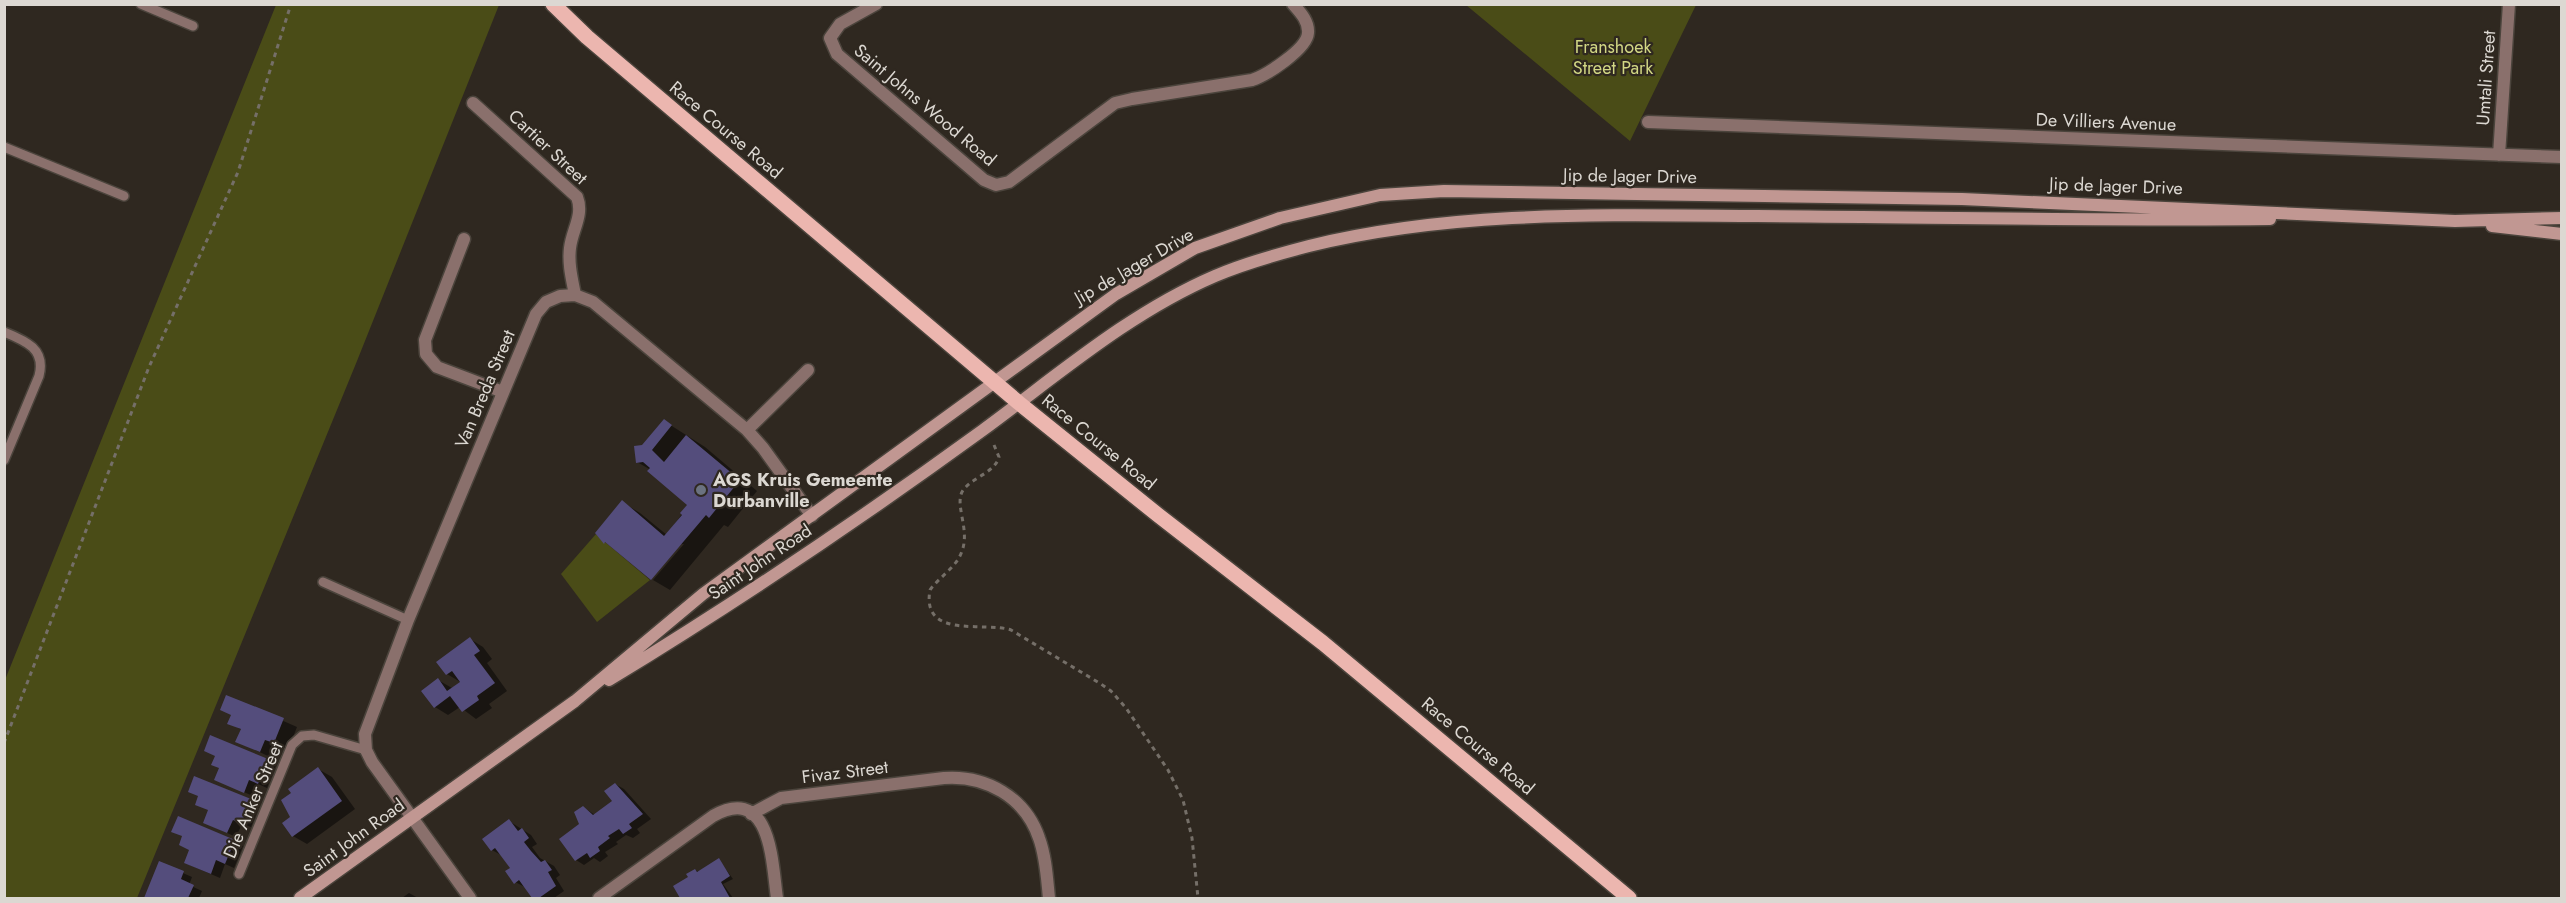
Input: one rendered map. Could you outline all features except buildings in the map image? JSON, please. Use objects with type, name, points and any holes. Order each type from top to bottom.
[{"type":"main road","name":"Race Course Road","points":[[553,4],[595,44],[1019,403],[1323,643],[1629,898]]},
{"type":"main road","name":"Jip de Jager Drive","points":[[995,383],[1096,307],[1195,248],[1280,218],[1380,195],[1444,191],[1962,199],[2455,221],[2562,218]]},
{"type":"main road","name":"Jip de Jager Drive","points":[[1019,403],[1059,371],[1154,306],[1218,274],[1277,254],[1407,226],[1456,221],[1582,215],[2218,219],[2313,215]]},
{"type":"main road","name":"Jip de Jager Drive","points":[[2455,221],[2562,234]]},
{"type":"main road","name":"Saint John Road","points":[[300,898],[574,701],[703,594],[995,383]]},
{"type":"main road","name":"Saint John Road","points":[[574,701],[704,622],[840,530],[1019,403]]},
{"type":"street","name":"Saint Johns Wood Road","points":[[876,4],[833,30],[830,38],[837,54],[984,180],[996,185],[1009,182],[1115,103],[1252,80],[1270,73],[1304,43],[1308,35],[1306,21],[1293,4]]},
{"type":"street","name":"Umtali Street","points":[[2499,155],[2509,4]]},
{"type":"street","name":"Cartier Street","points":[[474,103],[577,197],[580,210],[570,245],[569,262],[575,295]]},
{"type":"street","name":"De Villiers Avenue","points":[[1648,122],[2562,157]]},
{"type":"street","points":[[464,239],[425,340],[424,348],[430,361],[437,367],[502,392]]},
{"type":"street","name":"Van Breda Street","points":[[366,750],[364,742],[367,726],[408,620],[502,392],[540,307],[553,298],[575,295]]},
{"type":"street","points":[[575,295],[593,302],[747,430],[763,448],[812,516]]},
{"type":"street","points":[[747,430],[808,370]]},
{"type":"street","points":[[366,750],[470,898]]},
{"type":"street","name":"Fivaz Street","points":[[751,814],[781,798],[944,778],[957,777],[983,781],[995,786],[1017,802],[1034,824],[1043,850],[1049,898]]},
{"type":"street","points":[[599,898],[719,813],[739,810],[758,819],[767,832],[777,898]]},
{"type":"lane","points":[[141,4],[193,26]]},
{"type":"lane","points":[[4,147],[124,196]]},
{"type":"lane","points":[[4,332],[29,343],[35,348],[41,362],[39,376],[4,460]]},
{"type":"lane","points":[[323,582],[408,620]]},
{"type":"lane","name":"Die Anker Street","points":[[239,874],[292,745],[302,736],[314,735],[366,750]]},
{"type":"path","points":[[5,740],[149,368],[238,171],[291,4]]},
{"type":"path","points":[[994,445],[999,457],[995,465],[965,488],[960,497],[960,508],[965,526],[964,546],[956,563],[930,590],[932,609],[939,619],[951,625],[997,627],[1011,630],[1101,684],[1119,699],[1168,770],[1183,800],[1192,838],[1198,898]]},
{"type":"green space","points":[[276,5],[499,5],[357,361],[137,898],[5,898],[5,680]]},
{"type":"green space","name":"Franshoek Street Park","points":[[1466,5],[1696,5],[1630,141]]},
{"type":"green space","points":[[596,534],[650,580],[597,622],[561,574]]},
{"type":"place","name":"AGS Kruis Gemeente Durbanville","points":[[701,490]]}]
